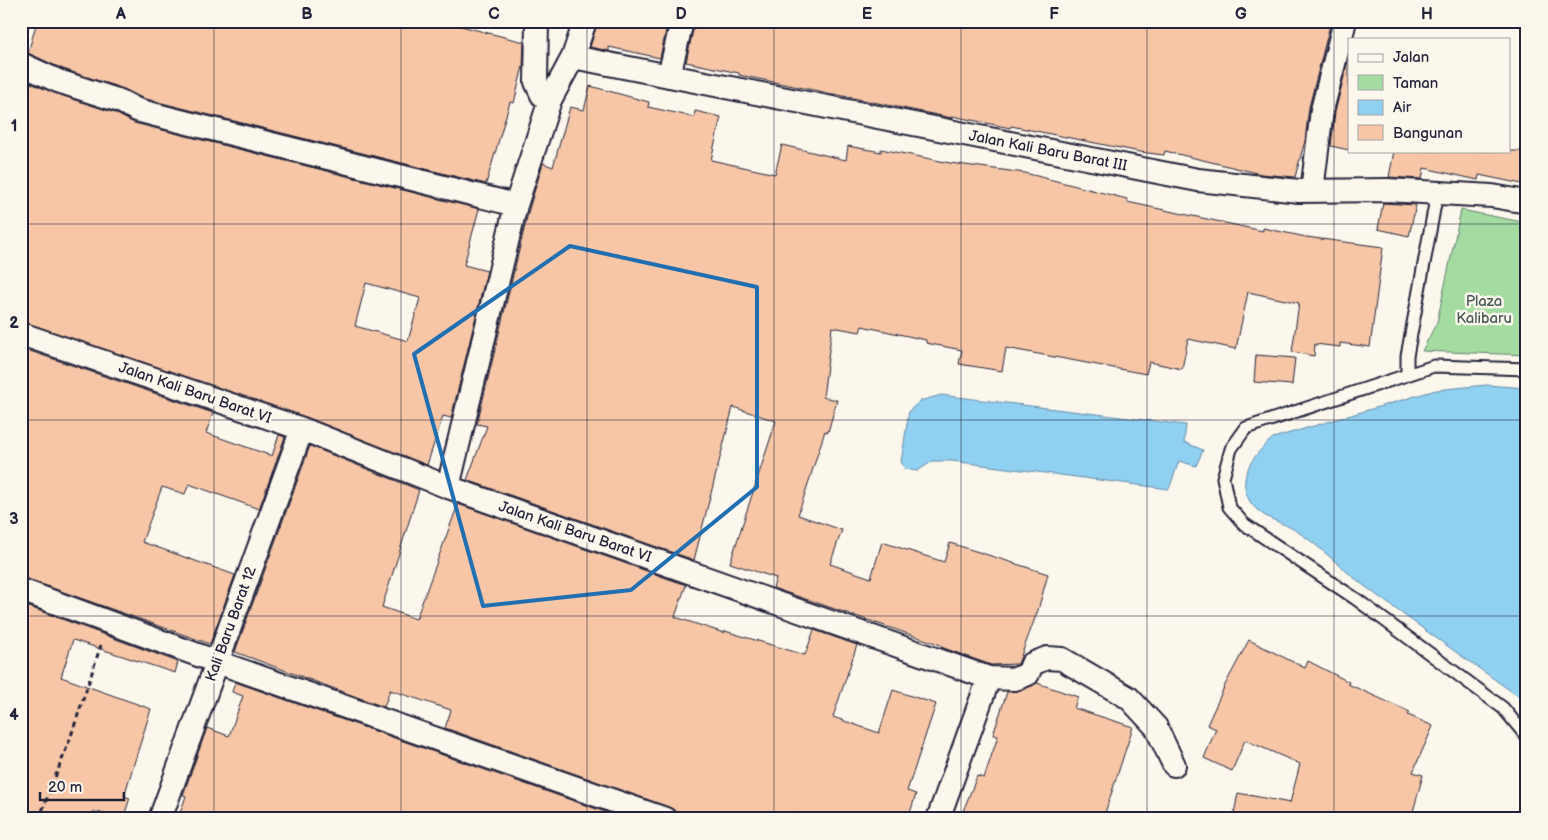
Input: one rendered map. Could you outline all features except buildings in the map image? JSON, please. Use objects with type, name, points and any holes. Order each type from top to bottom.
[{"type":"street","points":[[537,21],[536,82],[542,95],[550,100]]},
{"type":"street","points":[[448,487],[516,204],[550,100],[573,57],[585,21]]},
{"type":"street","points":[[669,76],[682,21]]},
{"type":"street","points":[[1312,191],[1322,110],[1345,21]]},
{"type":"street","name":"Jalan Kali Baru Barat III","points":[[573,57],[1198,180],[1312,191],[1387,190],[1492,196],[1527,202]]},
{"type":"street","points":[[21,64],[58,81],[120,100],[137,110],[516,204]]},
{"type":"street","name":"Jalan Kali Baru Barat VI","points":[[21,334],[302,429],[448,487],[989,678],[1020,678],[1028,674],[1032,664],[1047,658],[1062,660],[1129,698],[1156,727],[1174,765]]},
{"type":"street","name":"Kali Baru Barat 12","points":[[160,819],[302,429]]},
{"type":"street","points":[[21,590],[108,624],[665,819]]},
{"type":"street","points":[[938,819],[989,678]]},
{"type":"lane","points":[[1407,374],[1407,356],[1437,193]]},
{"type":"lane","points":[[1527,369],[1434,366],[1246,428],[1231,448],[1223,478],[1229,507],[1244,524],[1356,599],[1503,708],[1527,737]]},
{"type":"path","points":[[39,819],[70,739],[108,624]]},
{"type":"highlighted area","points":[[570,246],[757,287],[757,487],[631,590],[483,606],[414,354]]},
{"type":"green space","name":"Plaza Kalibaru","points":[[1461,210],[1527,223],[1527,355],[1422,351],[1437,322]]},
{"type":"water","points":[[1486,385],[1527,388],[1527,708],[1518,696],[1363,585],[1306,538],[1292,528],[1261,513],[1251,503],[1246,494],[1246,475],[1249,467],[1260,451],[1273,438],[1436,390]]},
{"type":"water","points":[[941,395],[1186,425],[1184,442],[1203,450],[1196,466],[1179,461],[1169,489],[952,461],[933,461],[917,471],[905,469],[901,462],[909,411],[920,401]]}]
